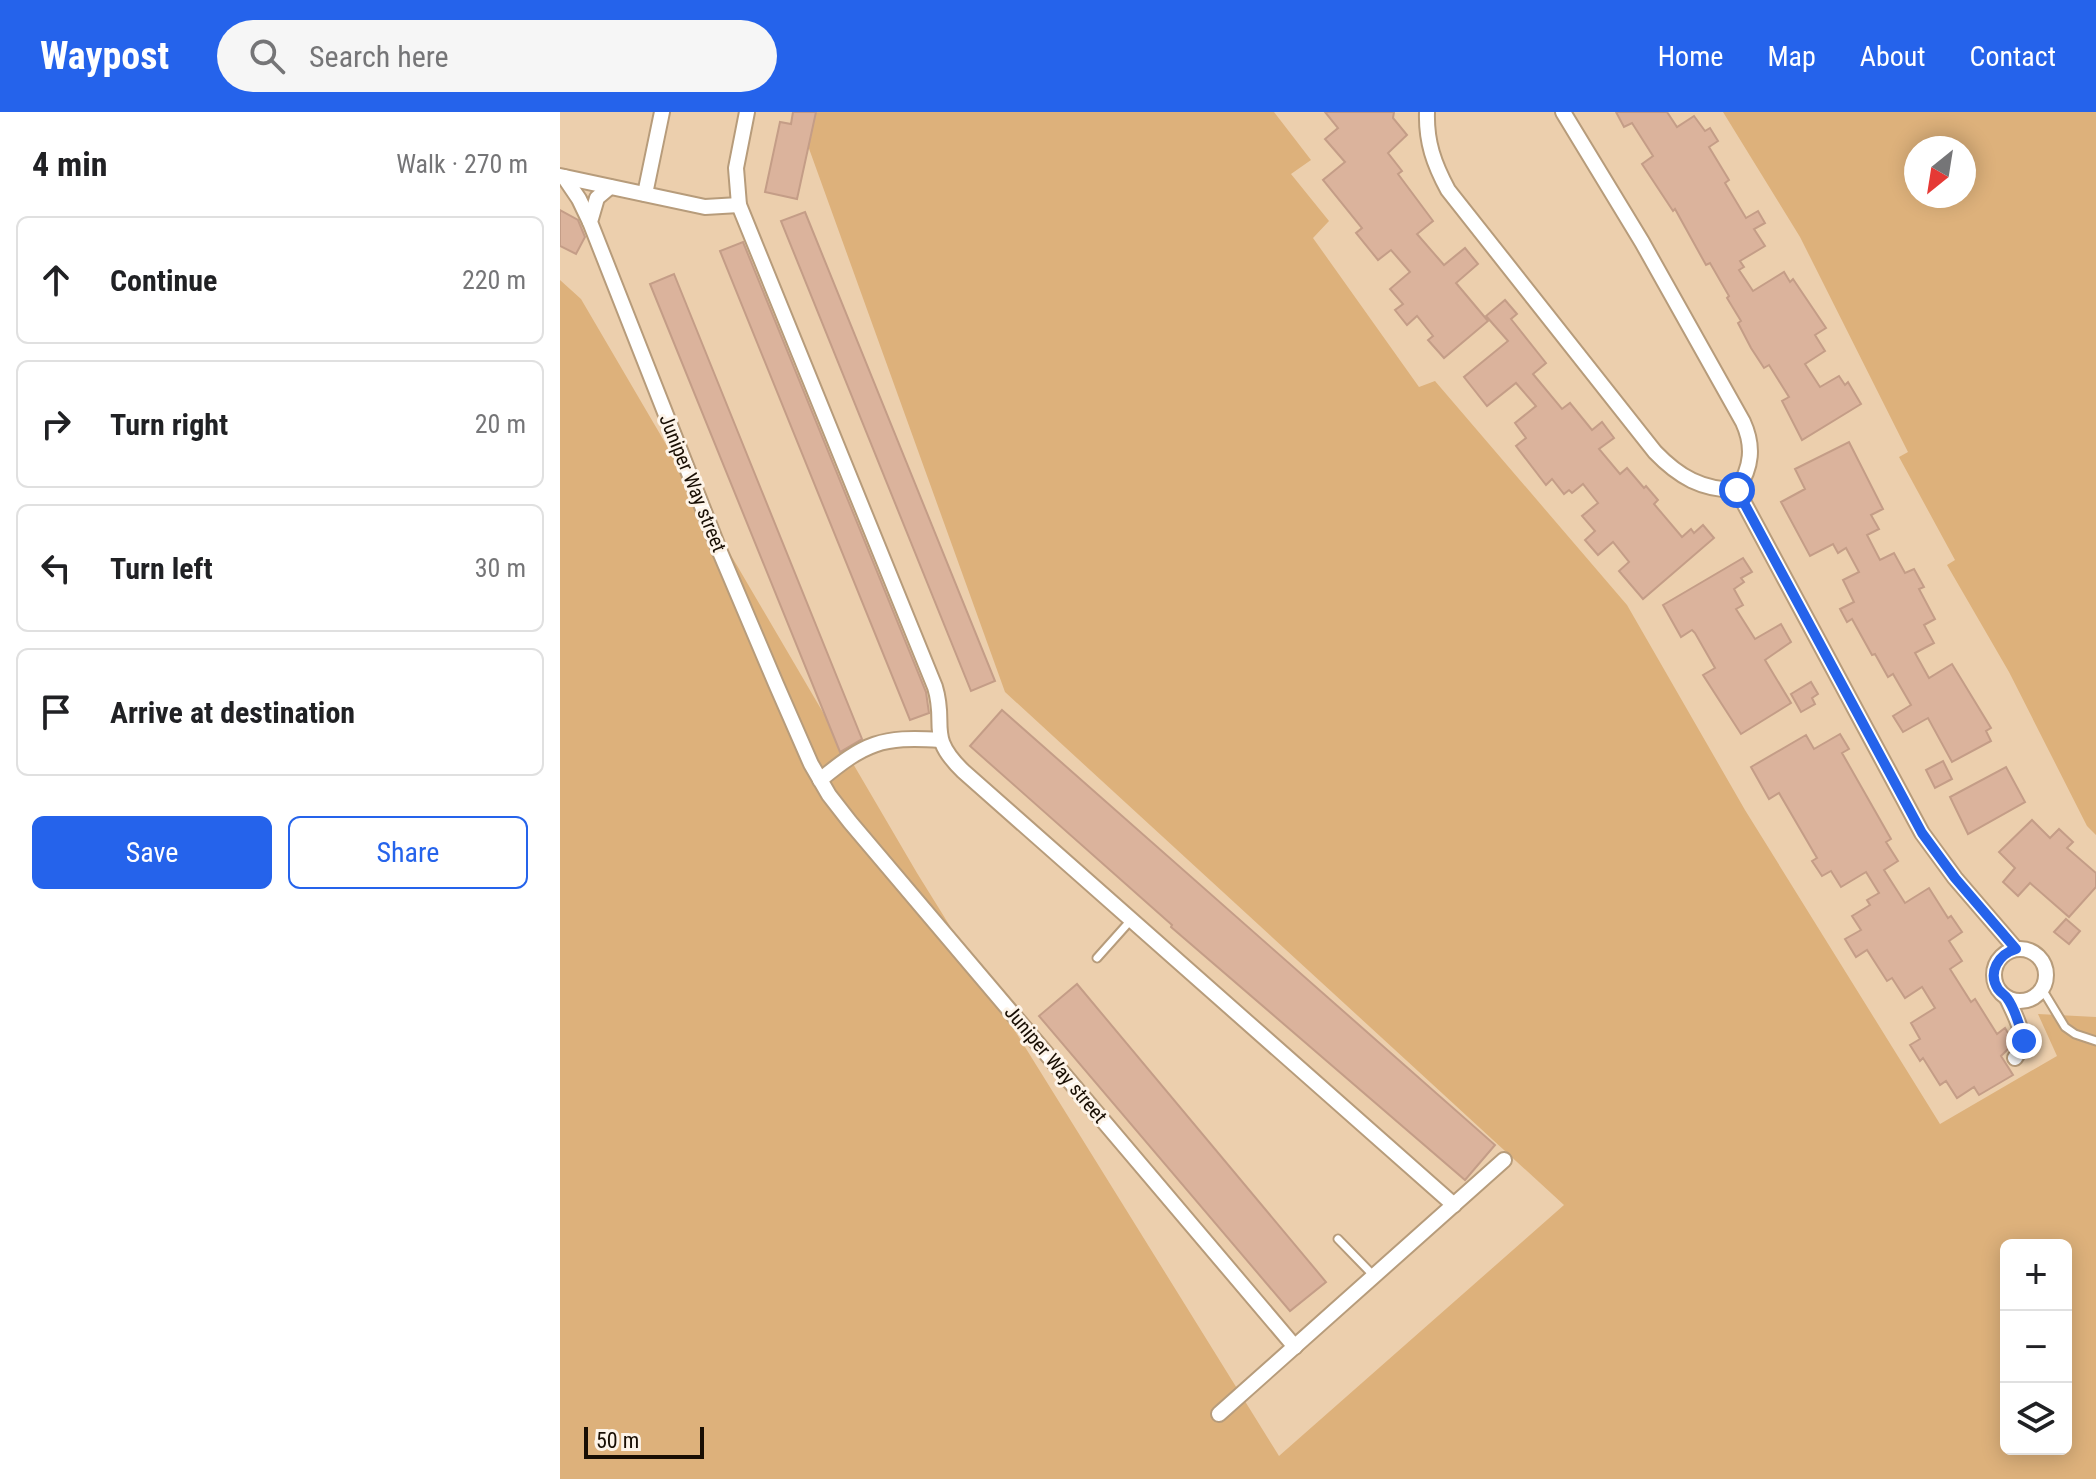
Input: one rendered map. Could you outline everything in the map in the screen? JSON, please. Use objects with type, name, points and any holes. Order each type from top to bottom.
[{"type":"street","points":[[645,194],[662,112]]},
{"type":"street","points":[[747,112],[736,168],[739,205],[935,687],[940,740],[945,751],[963,771],[1454,1205]]},
{"type":"street","points":[[1427,112],[1426,134],[1433,164],[1448,190],[1655,452],[1678,474],[1692,482],[1706,487],[1737,490]]},
{"type":"street","points":[[1563,112],[1642,242],[1743,422],[1751,444],[1751,457],[1749,469],[1737,490]]},
{"type":"street","points":[[562,177],[705,207],[739,205]]},
{"type":"street","name":"Juniper Way street","points":[[562,177],[579,199],[590,222],[742,605],[820,780],[850,822],[1295,1347]]},
{"type":"street","points":[[590,222],[597,198],[610,187]]},
{"type":"street","points":[[1737,490],[1922,833],[1955,878],[2016,949]]},
{"type":"street","points":[[820,780],[846,758],[871,745],[898,738],[940,740]]},
{"type":"street","points":[[2007,998],[2028,999],[2042,989],[2045,982],[2044,964],[2033,952],[2016,949],[2001,956],[1994,972],[1998,988],[2007,998],[2024,1041],[2015,1058]]},
{"type":"street","points":[[1219,1414],[1504,1160]]},
{"type":"lane","points":[[1097,958],[1131,920]]},
{"type":"lane","points":[[2042,989],[2065,1027],[2096,1041]]},
{"type":"lane","points":[[1338,1239],[1374,1276]]},
{"type":"shaded area","points":[[813,112],[1274,112],[1311,160],[1291,174],[1329,221],[1313,238],[1419,387],[1435,381],[1627,605],[1745,810],[1940,1124],[2057,1056],[2038,1014],[2096,1017],[2096,1479],[560,1479],[560,280],[581,299],[917,873],[1279,1456],[1564,1205],[1005,692],[807,143]]},
{"type":"shaded area","points":[[1723,112],[2096,112],[2096,835],[2087,826],[2009,672],[1947,565],[1955,560],[1899,457],[1908,452],[1800,237]]},
{"type":"building","points":[[793,112],[816,112],[797,199],[765,192],[780,122],[791,124]]},
{"type":"building","points":[[1325,112],[1394,112],[1393,118],[1407,135],[1388,153],[1402,171],[1398,174],[1433,221],[1417,234],[1444,265],[1465,248],[1478,264],[1456,283],[1488,321],[1444,358],[1428,340],[1433,336],[1417,316],[1407,325],[1395,310],[1403,304],[1390,289],[1410,272],[1391,250],[1378,260],[1356,233],[1362,228],[1323,180],[1345,162],[1325,139],[1338,128]]},
{"type":"building","points":[[1616,112],[1667,112],[1677,127],[1694,116],[1705,131],[1710,128],[1718,141],[1709,147],[1729,180],[1725,183],[1746,218],[1758,211],[1765,223],[1754,229],[1765,246],[1740,261],[1744,267],[1739,270],[1753,291],[1784,272],[1790,282],[1793,279],[1826,328],[1815,335],[1825,351],[1805,364],[1820,387],[1839,376],[1845,385],[1848,382],[1861,404],[1802,440],[1782,401],[1789,397],[1769,365],[1764,368],[1751,348],[1738,323],[1741,321],[1727,298],[1729,296],[1710,263],[1706,265],[1675,209],[1673,211],[1642,164],[1653,156],[1632,123],[1624,127]]},
{"type":"building","points":[[560,210],[578,220],[585,237],[576,254],[560,246]]},
{"type":"building","points":[[805,212],[995,681],[971,691],[781,221]]},
{"type":"building","points":[[743,242],[926,692],[929,713],[910,720],[720,251]]},
{"type":"building","points":[[674,274],[862,739],[840,752],[650,284]]},
{"type":"building","points":[[1505,300],[1517,314],[1511,319],[1546,363],[1533,374],[1562,409],[1570,403],[1592,430],[1602,422],[1614,438],[1599,449],[1620,474],[1627,468],[1644,488],[1646,486],[1658,500],[1654,504],[1682,537],[1691,529],[1694,533],[1703,525],[1714,538],[1643,599],[1619,571],[1629,562],[1613,542],[1598,555],[1585,540],[1595,531],[1582,516],[1598,503],[1583,484],[1572,493],[1569,490],[1564,494],[1552,479],[1546,485],[1516,446],[1526,438],[1515,423],[1536,406],[1516,383],[1487,406],[1464,377],[1508,341],[1486,316]]},
{"type":"building","points":[[1849,442],[1883,509],[1871,515],[1879,529],[1867,535],[1880,560],[1894,553],[1905,573],[1914,569],[1924,587],[1919,589],[1935,619],[1924,625],[1934,643],[1915,653],[1929,678],[1952,664],[1991,728],[1986,731],[1991,741],[1952,762],[1928,718],[1903,732],[1893,716],[1911,705],[1893,674],[1888,677],[1852,619],[1847,622],[1840,609],[1854,602],[1843,580],[1859,572],[1846,548],[1838,553],[1833,544],[1810,556],[1781,502],[1805,489],[1795,469]]},
{"type":"building","points":[[1743,558],[1752,572],[1741,578],[1744,582],[1734,589],[1743,605],[1736,609],[1755,639],[1781,624],[1791,642],[1765,660],[1791,703],[1741,734],[1703,675],[1715,668],[1695,633],[1692,630],[1681,637],[1663,605]]},
{"type":"building","points":[[1811,682],[1818,694],[1812,698],[1815,704],[1801,712],[1791,694]]},
{"type":"building","points":[[1002,710],[1495,1145],[1465,1180],[1171,927],[970,746]]},
{"type":"building","points":[[1840,734],[1849,749],[1842,753],[1891,839],[1886,842],[1898,861],[1884,870],[1905,903],[1929,888],[1948,918],[1951,916],[1962,932],[1949,941],[1962,961],[1950,969],[1971,1002],[1975,999],[1997,1034],[2005,1028],[2011,1038],[2010,1047],[2001,1056],[2013,1075],[1979,1095],[1974,1087],[1957,1098],[1946,1081],[1940,1085],[1923,1058],[1920,1061],[1910,1045],[1920,1039],[1911,1023],[1935,1008],[1922,987],[1905,998],[1892,978],[1887,981],[1867,950],[1856,957],[1845,939],[1861,930],[1852,916],[1870,905],[1867,900],[1879,893],[1866,872],[1841,887],[1831,871],[1822,876],[1812,861],[1817,858],[1779,793],[1769,799],[1751,767],[1806,735],[1814,749]]},
{"type":"building","points":[[1943,761],[1952,779],[1935,788],[1926,770]]},
{"type":"building","points":[[2006,767],[2025,802],[1968,834],[1950,797]]},
{"type":"building","points":[[2032,820],[2050,838],[2059,829],[2073,842],[2067,848],[2096,873],[2096,887],[2069,917],[2030,883],[2018,896],[2003,882],[2015,868],[1999,852]]},
{"type":"building","points":[[2066,919],[2080,931],[2069,944],[2054,932]]},
{"type":"building","points":[[1077,984],[1326,1282],[1290,1311],[1039,1016]]},
{"type":"route","points":[[1737,490],[1922,833],[1955,878],[2016,949],[2008,951],[1996,963],[1994,980],[2007,998],[2024,1041]]}]
